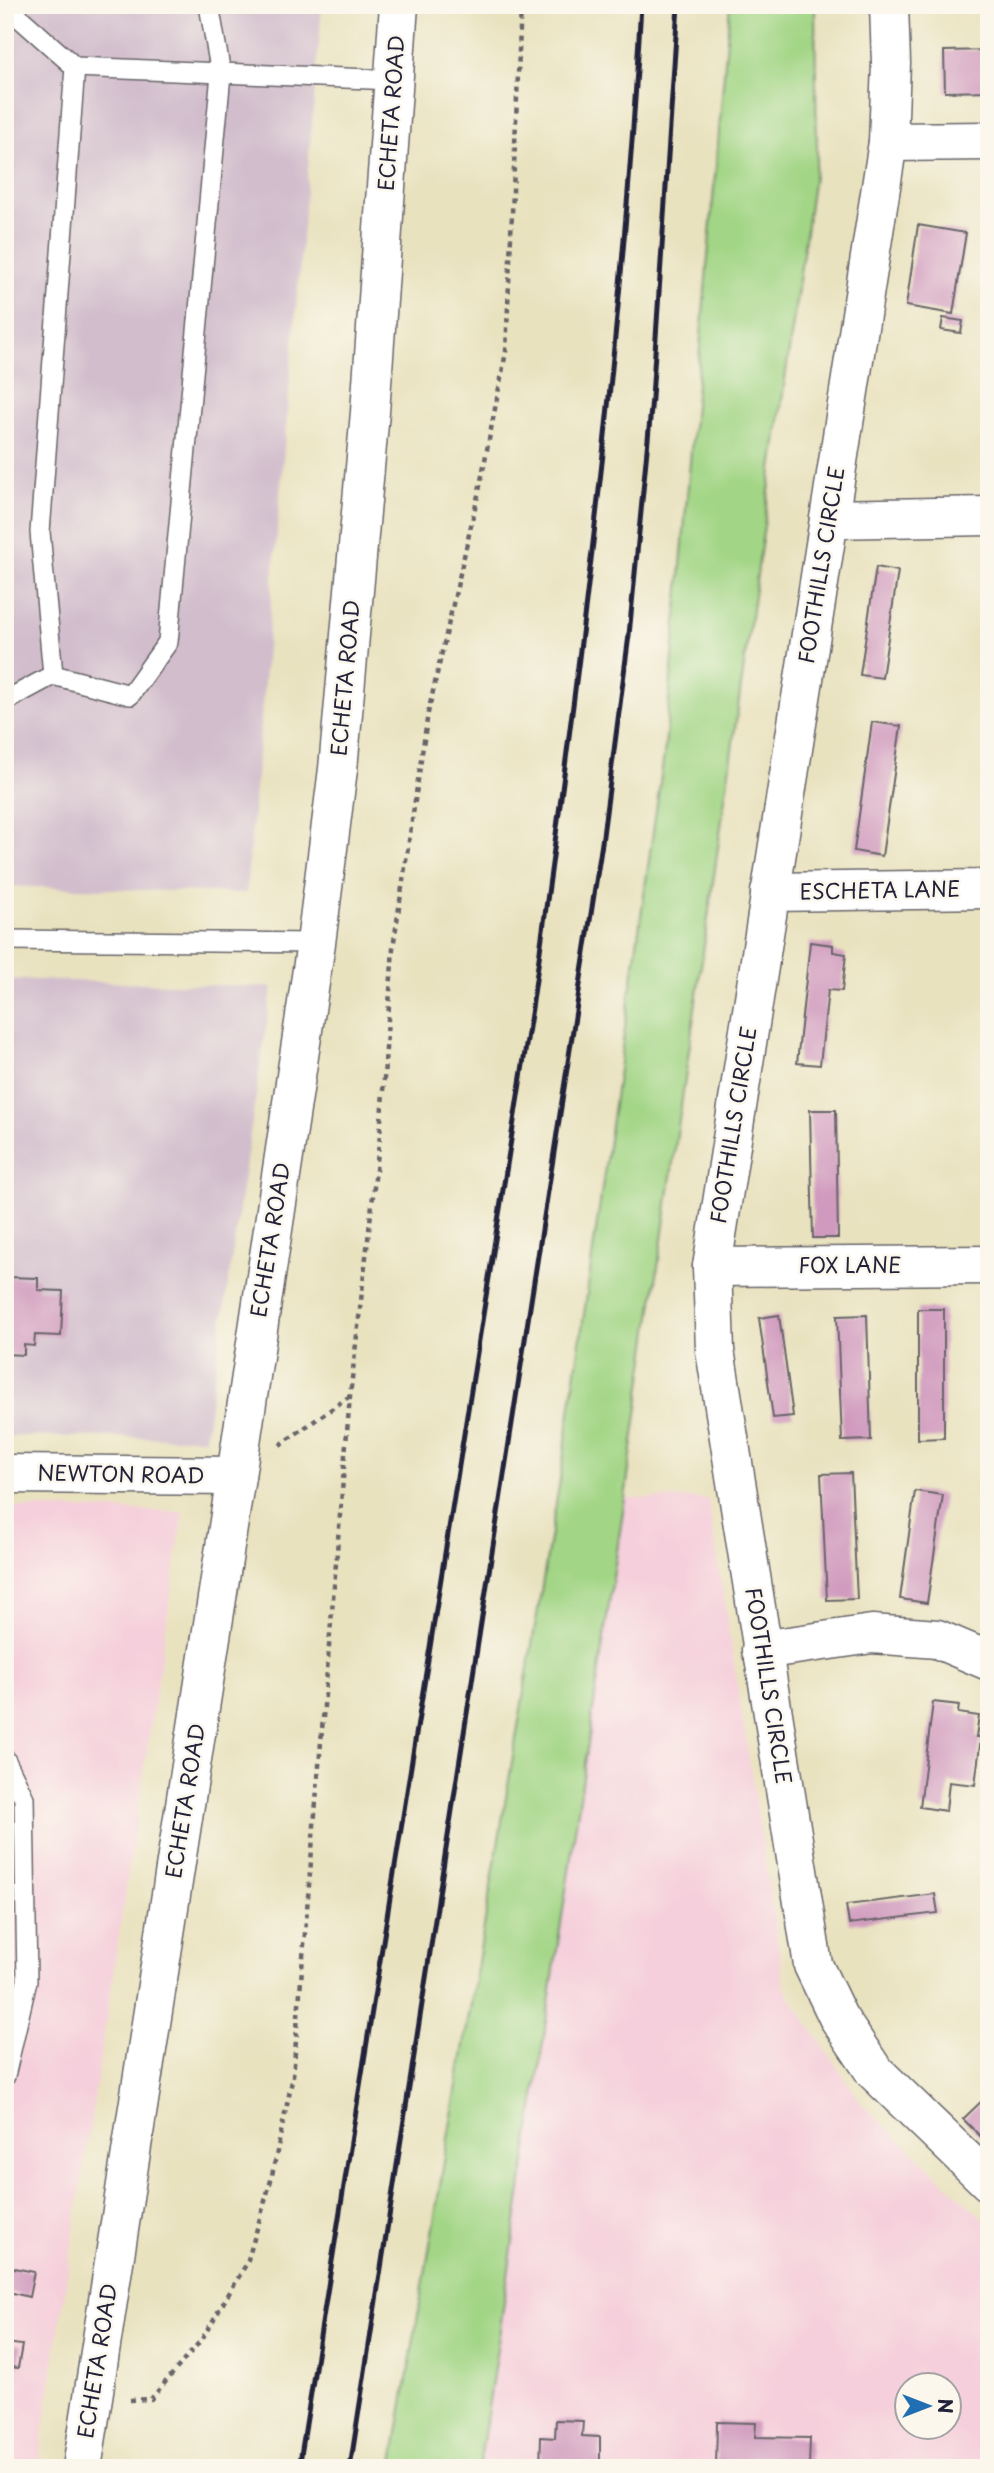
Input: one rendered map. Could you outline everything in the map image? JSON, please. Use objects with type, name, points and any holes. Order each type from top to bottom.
[{"type":"street","name":"ECHETA ROAD","points":[[82,2468],[316,943],[346,687],[370,412],[399,5]]},
{"type":"street","name":"FOOTHILLS CIRCLE","points":[[889,5],[891,63],[888,142],[712,1267],[715,1350],[813,1965],[838,2017],[874,2071],[989,2182]]},
{"type":"street","points":[[888,142],[989,141]]},
{"type":"street","points":[[829,519],[989,516]]},
{"type":"street","name":"ESCHETA LANE","points":[[770,892],[989,889]]},
{"type":"street","name":"FOX LANE","points":[[712,1267],[989,1265]]},
{"type":"street","name":"NEWTON ROAD","points":[[5,1474],[236,1476]]},
{"type":"street","points":[[761,1650],[872,1634],[937,1639],[989,1661]]},
{"type":"lane","points":[[5,5],[75,67],[394,80]]},
{"type":"lane","points":[[5,701],[54,675],[130,695],[168,642],[222,74],[209,5]]},
{"type":"lane","points":[[54,675],[40,532],[75,67]]},
{"type":"lane","points":[[5,940],[316,943]]},
{"type":"lane","points":[[5,1759],[24,1798],[27,1981],[5,2076]]},
{"type":"path","points":[[92,2401],[151,2399],[202,2339],[247,2263],[271,2179],[293,2076],[350,1396],[380,1135],[393,948],[428,713],[479,491],[506,352],[521,5]]},
{"type":"path","points":[[236,1476],[350,1396]]},
{"type":"shaded area","points":[[5,5],[322,5],[246,893],[5,886]]},
{"type":"shaded area","points":[[5,979],[272,987],[205,1438],[5,1436]]},
{"type":"shaded area","points":[[625,1498],[708,1499],[785,1989],[862,2104],[989,2224],[989,2468],[479,2468]]},
{"type":"shaded area","points":[[5,1507],[183,1512],[38,2468],[5,2468]]},
{"type":"green space","points":[[730,5],[815,5],[817,155],[625,1498],[479,2468],[392,2468],[562,1468],[665,748]]},
{"type":"building","points":[[989,50],[989,91],[945,92],[944,51]]},
{"type":"building","points":[[918,225],[966,233],[953,314],[906,306]]},
{"type":"building","points":[[943,318],[963,321],[961,333],[941,330]]},
{"type":"building","points":[[876,567],[898,571],[882,678],[860,675]]},
{"type":"building","points":[[872,722],[901,726],[882,856],[854,851]]},
{"type":"building","points":[[810,942],[833,945],[833,952],[846,954],[842,991],[828,990],[820,1065],[797,1063]]},
{"type":"building","points":[[810,1110],[836,1110],[838,1238],[813,1238]]},
{"type":"building","points":[[5,1277],[38,1278],[38,1290],[63,1291],[61,1336],[35,1335],[34,1346],[24,1345],[24,1355],[5,1354]]},
{"type":"building","points":[[918,1309],[944,1309],[944,1438],[918,1439]]},
{"type":"building","points":[[779,1315],[793,1416],[773,1418],[759,1318]]},
{"type":"building","points":[[867,1315],[871,1440],[842,1441],[837,1316]]},
{"type":"building","points":[[851,1473],[857,1599],[827,1600],[821,1474]]},
{"type":"building","points":[[915,1491],[943,1495],[927,1603],[900,1599]]},
{"type":"building","points":[[933,1702],[959,1705],[958,1713],[979,1716],[976,1737],[981,1737],[975,1785],[949,1782],[946,1811],[920,1807]]},
{"type":"building","points":[[935,1894],[938,1913],[849,1924],[846,1905]]},
{"type":"building","points":[[989,2094],[989,2130],[981,2137],[963,2119]]},
{"type":"building","points":[[5,2266],[34,2272],[29,2297],[9,2292],[5,2304]]},
{"type":"building","points":[[5,2343],[22,2345],[18,2368],[5,2366]]},
{"type":"building","points":[[556,2420],[583,2421],[582,2436],[600,2437],[600,2468],[540,2468],[541,2437],[555,2438]]},
{"type":"building","points":[[717,2422],[756,2423],[755,2437],[810,2438],[809,2468],[716,2468]]},
{"type":"railway","points":[[299,2468],[532,1008],[582,633],[611,382],[641,5]]},
{"type":"railway","points":[[350,2468],[602,843],[629,635],[652,398],[678,5]]}]
